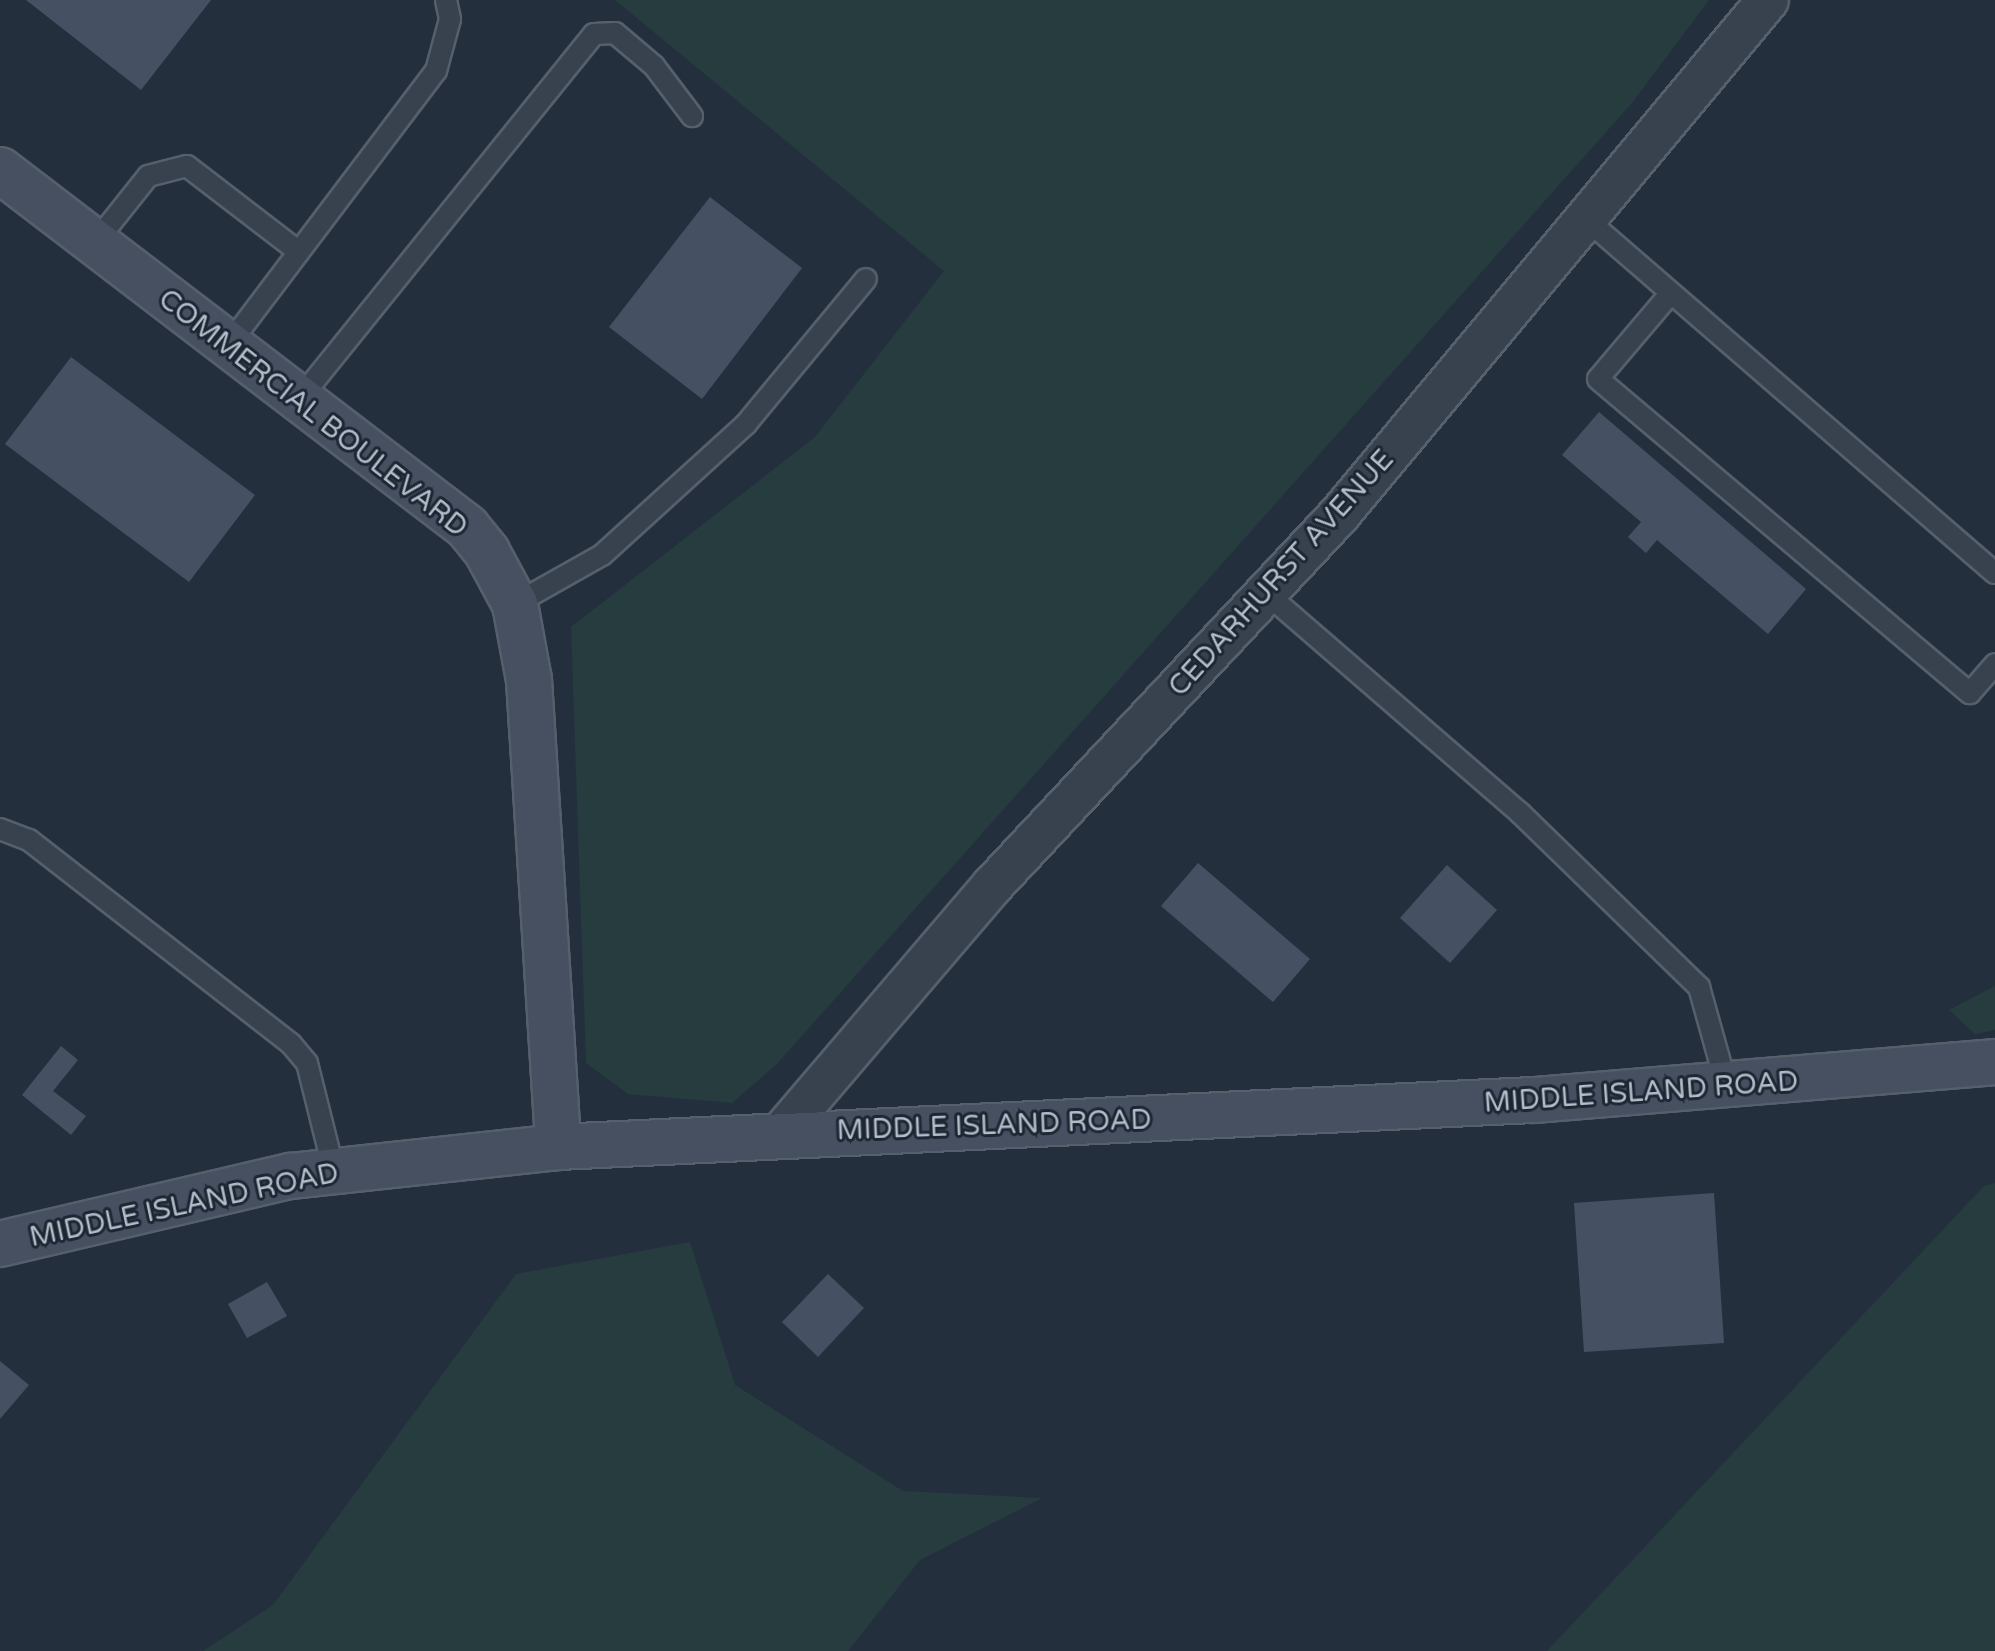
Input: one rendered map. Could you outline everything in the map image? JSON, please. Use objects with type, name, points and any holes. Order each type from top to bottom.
[{"type":"street","name":"CEDARHURST AVENUE","points":[[781,1133],[993,885],[1266,593],[1586,219],[1768,0]]},
{"type":"street","name":"COMMERCIAL BOULEVARD","points":[[0,170],[297,402],[467,527],[515,604],[529,680],[558,1147]]},
{"type":"street","name":"MIDDLE ISLAND ROAD","points":[[0,1244],[334,1171],[558,1147],[781,1133],[1727,1087],[1995,1062]]},
{"type":"lane","points":[[227,347],[436,71],[450,19],[446,0]]},
{"type":"lane","points":[[297,402],[594,34],[615,33],[654,66],[692,116]]},
{"type":"lane","points":[[94,244],[148,176],[187,166],[299,252]]},
{"type":"lane","points":[[1586,219],[1995,573]]},
{"type":"lane","points":[[515,604],[602,555],[746,424],[866,279]]},
{"type":"lane","points":[[1670,294],[1598,379],[1970,693],[1995,664]]},
{"type":"lane","points":[[1266,593],[1520,813],[1699,987],[1727,1087]]},
{"type":"lane","points":[[0,829],[29,840],[291,1044],[307,1063],[334,1171]]},
{"type":"green space","points":[[615,0],[1709,0],[1632,103],[776,1065],[732,1103],[628,1094],[586,1063],[571,627],[815,437],[944,271]]},
{"type":"green space","points":[[1995,986],[1995,1030],[1975,1034],[1949,1010]]},
{"type":"green space","points":[[1995,1183],[1995,1651],[1547,1651],[1984,1186]]},
{"type":"green space","points":[[690,1242],[735,1385],[903,1491],[1042,1498],[920,1560],[848,1651],[203,1651],[273,1605],[516,1274]]},
{"type":"building","points":[[26,0],[211,0],[141,90]]},
{"type":"building","points":[[710,197],[802,268],[702,399],[609,327]]},
{"type":"building","points":[[71,357],[255,495],[189,582],[5,444]]},
{"type":"building","points":[[1599,412],[1806,589],[1768,634],[1657,540],[1646,553],[1628,537],[1641,522],[1562,455]]},
{"type":"building","points":[[1198,863],[1310,959],[1273,1002],[1161,906]]},
{"type":"building","points":[[1447,865],[1497,910],[1450,963],[1400,918]]},
{"type":"building","points":[[61,1046],[78,1060],[53,1091],[86,1116],[71,1135],[22,1095]]},
{"type":"building","points":[[1714,1193],[1724,1343],[1584,1352],[1574,1203]]},
{"type":"building","points":[[828,1274],[864,1308],[818,1357],[782,1322]]},
{"type":"building","points":[[267,1282],[287,1316],[247,1338],[228,1304]]},
{"type":"building","points":[[0,1361],[29,1385],[0,1419]]}]
